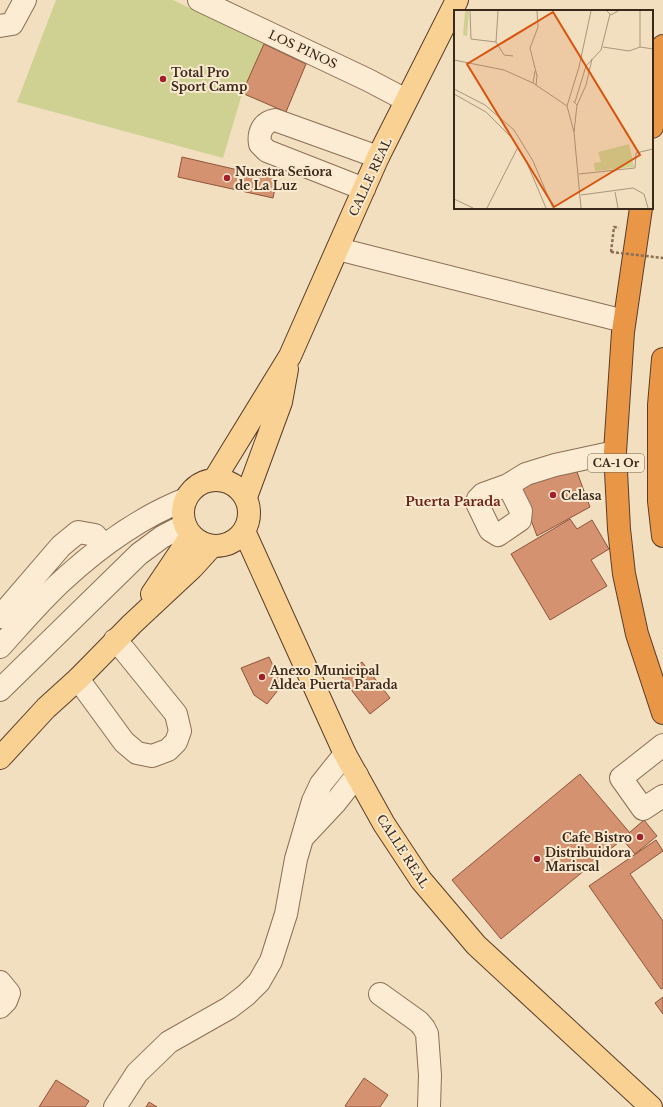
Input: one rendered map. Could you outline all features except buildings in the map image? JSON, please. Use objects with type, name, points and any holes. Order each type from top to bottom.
[{"type":"highway","points":[[653,110],[655,77],[663,46]]},
{"type":"highway","name":"CA-1 Or","points":[[641,209],[624,321],[615,452],[619,529],[624,574],[637,634],[663,713]]},
{"type":"highway","name":"CA-1 Or","points":[[663,359],[659,405],[663,536]]},
{"type":"main road","name":"CALLE REAL","points":[[454,10],[457,0]]},
{"type":"main road","name":"CALLE REAL","points":[[214,480],[290,356],[378,157],[406,100],[451,21],[454,10]]},
{"type":"main road","name":"CALLE REAL","points":[[246,497],[280,402],[290,356]]},
{"type":"main road","points":[[214,480],[223,481],[232,484],[246,497],[250,514],[248,523],[238,538],[230,544],[212,546],[200,543],[188,530],[183,509],[186,499],[197,486],[214,480]]},
{"type":"main road","points":[[132,624],[188,530]]},
{"type":"main road","name":"CALLE REAL","points":[[244,531],[345,754],[384,824],[421,880],[476,944],[651,1107]]},
{"type":"main road","points":[[0,758],[46,708],[78,679],[115,640],[192,568],[212,546]]},
{"type":"main road","points":[[192,568],[219,556],[241,554],[264,574]]},
{"type":"street","points":[[0,26],[12,24],[25,0]]},
{"type":"street","name":"LOS PINOS","points":[[199,0],[368,80],[406,100]]},
{"type":"street","points":[[364,189],[264,149],[260,144],[259,139],[262,128],[268,122],[275,120],[378,157]]},
{"type":"street","points":[[338,248],[624,321]]},
{"type":"street","points":[[508,485],[526,474],[554,465],[615,452]]},
{"type":"street","points":[[0,647],[63,580],[104,546],[141,521],[186,499]]},
{"type":"street","points":[[0,690],[139,554],[162,537],[188,530]]},
{"type":"street","points":[[0,617],[61,546],[78,532],[95,535],[104,546]]},
{"type":"street","points":[[78,679],[124,742],[137,753],[152,756],[168,750],[176,742],[180,730],[176,714],[130,656],[115,640]]},
{"type":"street","points":[[663,745],[621,778],[643,808],[663,796]]},
{"type":"street","points":[[115,1107],[137,1073],[169,1042],[229,1008],[246,995],[258,982],[271,961],[279,938],[286,914],[296,859],[308,815],[321,784],[345,754]]},
{"type":"street","points":[[303,837],[334,804],[357,775]]},
{"type":"street","points":[[0,982],[9,993],[6,1001],[0,1007]]},
{"type":"street","points":[[380,994],[418,1022],[427,1034],[430,1075],[430,1107]]},
{"type":"path","points":[[614,227],[611,252],[663,258]]},
{"type":"green space","name":"Total Pro Sport Camp","points":[[56,0],[173,0],[306,64],[286,112],[242,94],[223,158],[17,102]]},
{"type":"place","name":"Total Pro Sport Camp","points":[[163,79]]},
{"type":"place","name":"Nuestra Señora de La Luz","points":[[227,178]]},
{"type":"place","name":"Celasa","points":[[553,495]]},
{"type":"place","name":"Anexo Municipal Aldea Puerta Parada","points":[[262,677]]},
{"type":"place","name":"Cafe Bistro","points":[[640,837]]},
{"type":"place","name":"Distribuidora Mariscal","points":[[537,859]]},
{"type":"district","name":"Puerta Parada","points":[[453,501]]}]
